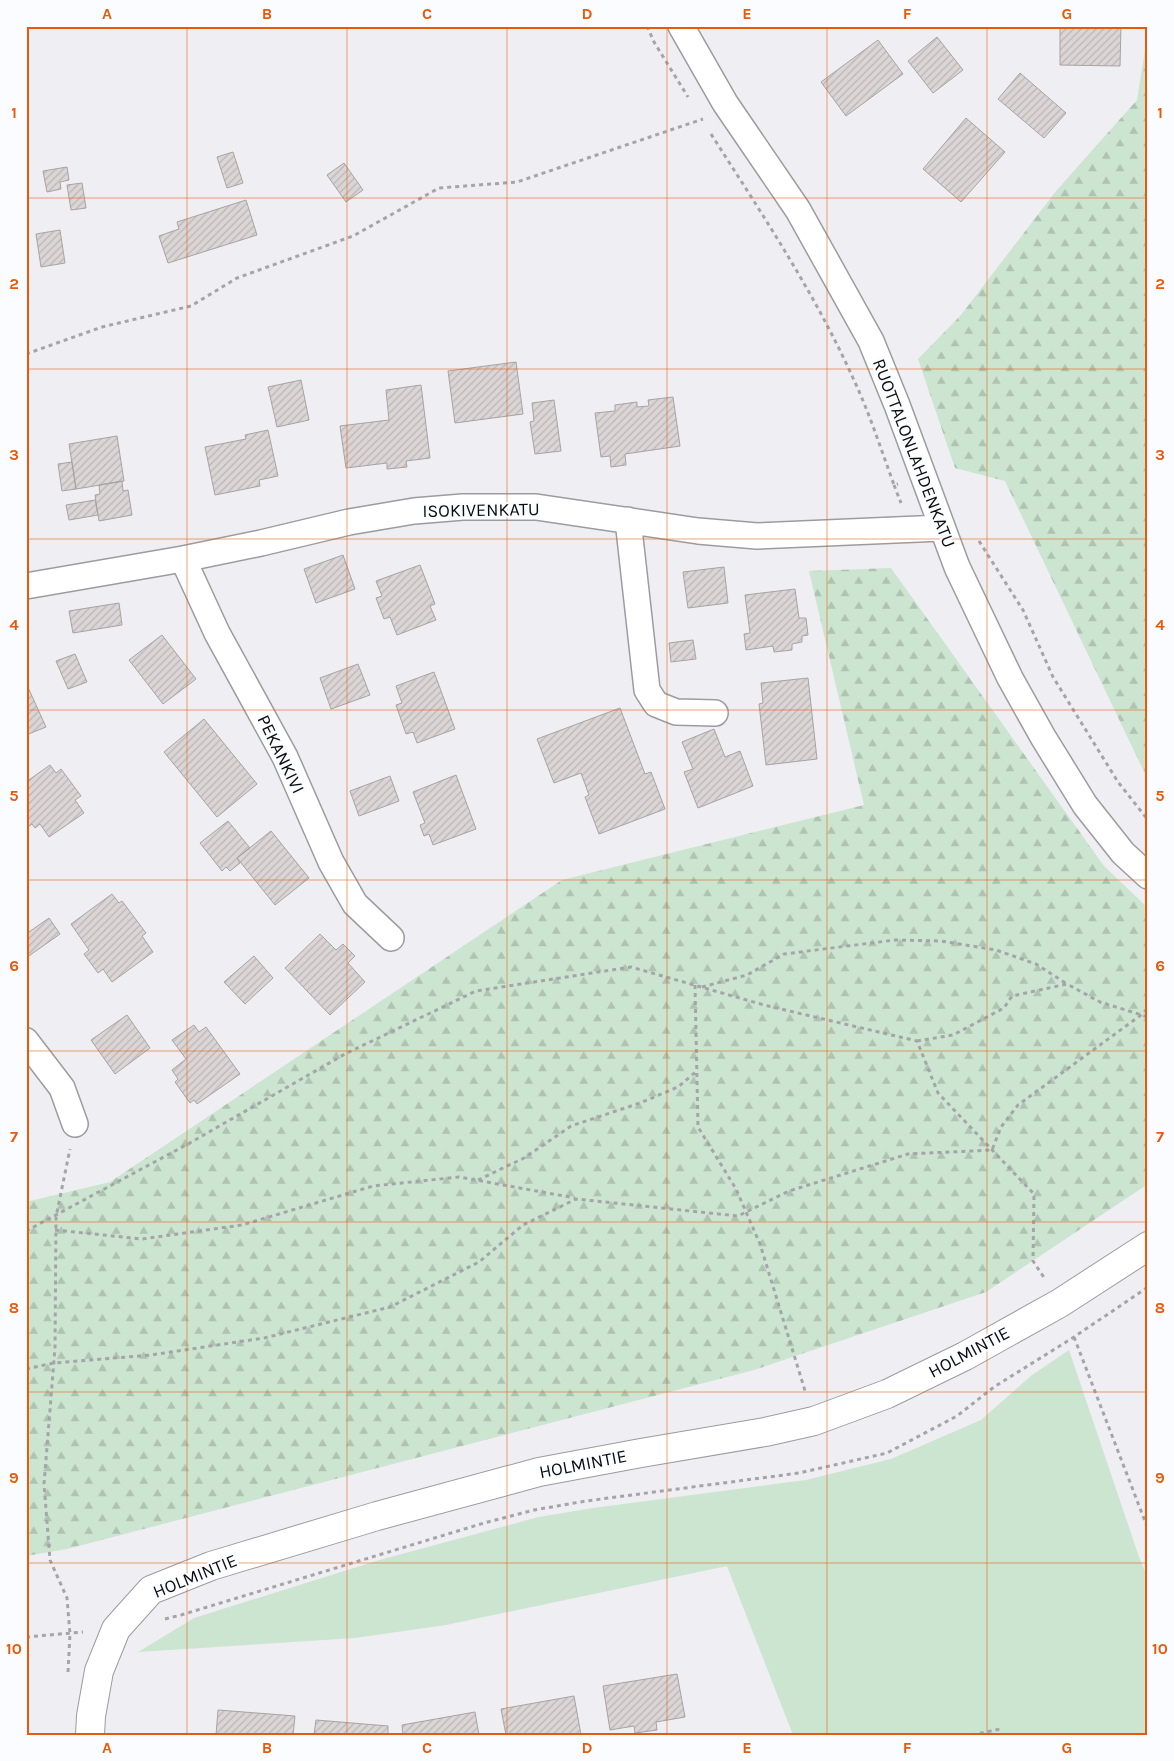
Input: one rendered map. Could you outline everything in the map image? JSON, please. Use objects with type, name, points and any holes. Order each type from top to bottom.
[{"type":"street","name":"RUOTTALONLAHDENKATU","points":[[681,26],[725,103],[798,210],[866,332],[897,405],[956,567],[1010,678],[1043,737],[1085,805],[1123,854],[1148,876]]},
{"type":"street","name":"ISOKIVENKATU","points":[[26,586],[183,559],[349,522],[414,511],[536,506],[698,531],[758,536],[942,528]]},
{"type":"street","points":[[628,520],[647,690],[656,704],[676,712],[714,713]]},
{"type":"street","name":"PEKANKIVI","points":[[183,559],[217,632],[285,757],[331,862],[355,904],[391,938]]},
{"type":"street","points":[[26,1042],[62,1088],[75,1124]]},
{"type":"street","name":"HOLMINTIE","points":[[90,1735],[91,1716],[99,1671],[116,1629],[151,1590],[211,1566],[539,1472],[765,1432],[814,1421],[887,1394],[965,1356],[1060,1303],[1148,1246]]},
{"type":"path","points":[[647,26],[654,42],[692,105]]},
{"type":"path","points":[[26,354],[102,328],[191,306],[237,278],[352,236],[439,188],[517,182],[701,120],[725,103]]},
{"type":"path","points":[[697,112],[789,256],[822,314],[854,379],[894,485],[923,477]]},
{"type":"path","points":[[978,540],[1023,610],[1054,677],[1063,692],[1118,782],[1148,820]]},
{"type":"path","points":[[702,987],[747,975],[784,954],[895,940],[941,941],[996,950],[1036,964],[1100,1002],[1148,1017]]},
{"type":"path","points":[[26,1231],[345,1054],[476,991],[631,967],[764,1005],[917,1041],[953,1035],[1004,1008],[1012,996],[1067,984]]},
{"type":"path","points":[[695,985],[698,1127],[736,1189],[760,1244],[814,1421]]},
{"type":"path","points":[[992,1150],[1001,1127],[1018,1105],[1148,1008]]},
{"type":"path","points":[[917,1041],[938,1093],[1034,1194],[1033,1261],[1060,1303]]},
{"type":"path","points":[[478,1180],[524,1158],[571,1126],[640,1103],[678,1087],[698,1070]]},
{"type":"path","points":[[70,1634],[67,1598],[50,1560],[44,1484],[54,1363],[56,1216],[75,1124]]},
{"type":"path","points":[[56,1230],[142,1239],[242,1225],[374,1186],[459,1177],[576,1199],[738,1216],[789,1191],[908,1154],[992,1150]]},
{"type":"path","points":[[26,1369],[54,1363],[151,1355],[264,1338],[390,1307],[480,1262],[523,1224],[576,1199]]},
{"type":"path","points":[[163,1619],[534,1510],[586,1501],[799,1473],[887,1453],[957,1416],[994,1387],[1074,1337],[1148,1287]]},
{"type":"path","points":[[1074,1337],[1148,1529]]},
{"type":"path","points":[[26,1636],[116,1629]]},
{"type":"path","points":[[972,1735],[1000,1729]]},
{"type":"green space","points":[[1148,31],[1148,780],[1005,481],[955,468],[918,359],[961,315],[1056,191],[1137,100]]},
{"type":"green space","points":[[891,568],[1104,866],[1148,908],[1148,1184],[986,1292],[754,1370],[67,1549],[26,1556],[26,1202],[110,1182],[562,880],[864,805],[809,571]]},
{"type":"green space","points":[[1069,1350],[1139,1557],[1148,1578],[1148,1735],[793,1735],[727,1566],[446,1625],[355,1638],[138,1652],[194,1618],[376,1561],[539,1517],[593,1508],[806,1480],[891,1459],[981,1420],[1032,1375]]},
{"type":"building","points":[[1060,26],[1121,26],[1120,66],[1060,65]]},
{"type":"building","points":[[937,37],[963,70],[933,93],[908,61]]},
{"type":"building","points":[[878,40],[903,74],[846,116],[821,82]]},
{"type":"building","points":[[1020,73],[1066,113],[1044,138],[998,99]]},
{"type":"building","points":[[966,118],[1005,152],[961,202],[923,169]]},
{"type":"building","points":[[233,152],[243,183],[227,188],[217,157]]},
{"type":"building","points":[[344,163],[363,190],[346,202],[327,175]]},
{"type":"building","points":[[67,167],[69,180],[60,182],[61,189],[47,192],[43,171]]},
{"type":"building","points":[[82,183],[86,208],[71,210],[67,185]]},
{"type":"building","points":[[246,200],[257,235],[168,263],[159,236],[179,229],[177,222]]},
{"type":"building","points":[[60,230],[65,263],[41,267],[36,234]]},
{"type":"building","points":[[516,362],[523,414],[455,423],[448,371]]},
{"type":"building","points":[[301,380],[309,420],[277,427],[268,387]]},
{"type":"building","points":[[421,385],[430,458],[406,461],[407,467],[387,469],[387,463],[346,468],[340,426],[389,420],[386,390]]},
{"type":"building","points":[[673,397],[680,446],[625,454],[626,465],[611,467],[610,456],[601,457],[595,413],[615,411],[615,405],[637,402],[637,407],[649,406],[648,400]]},
{"type":"building","points":[[554,400],[561,451],[535,454],[530,422],[534,421],[532,403]]},
{"type":"building","points":[[268,430],[278,476],[259,480],[260,486],[215,495],[205,447],[246,439],[245,435]]},
{"type":"building","points":[[117,436],[124,481],[76,489],[69,444]]},
{"type":"building","points":[[72,462],[76,489],[62,491],[58,464]]},
{"type":"building","points":[[122,481],[123,491],[128,490],[132,515],[99,521],[95,495],[100,494],[99,485]]},
{"type":"building","points":[[95,500],[98,515],[69,520],[66,505]]},
{"type":"building","points":[[343,555],[355,589],[316,603],[304,569]]},
{"type":"building","points":[[420,565],[435,604],[430,606],[436,620],[397,635],[390,617],[384,619],[376,598],[382,596],[376,581]]},
{"type":"building","points":[[724,567],[728,603],[688,608],[683,572]]},
{"type":"building","points":[[795,589],[799,618],[806,618],[808,635],[802,636],[802,642],[792,644],[792,650],[774,652],[773,646],[746,650],[744,634],[750,633],[745,595]]},
{"type":"building","points":[[119,603],[122,625],[73,633],[69,611]]},
{"type":"building","points":[[162,635],[196,679],[163,704],[129,660]]},
{"type":"building","points":[[693,640],[696,659],[671,662],[669,643]]},
{"type":"building","points":[[75,654],[87,682],[68,689],[56,661]]},
{"type":"building","points":[[358,664],[370,695],[331,709],[320,678]]},
{"type":"building","points":[[434,672],[455,729],[417,743],[413,732],[406,734],[396,705],[402,703],[396,686]]},
{"type":"building","points":[[808,678],[817,759],[766,765],[759,704],[763,703],[761,683]]},
{"type":"building","points":[[26,683],[46,727],[26,735]]},
{"type":"building","points":[[620,708],[645,774],[651,772],[665,809],[599,834],[585,797],[589,795],[581,773],[554,783],[537,739]]},
{"type":"building","points":[[204,719],[257,784],[217,817],[164,752]]},
{"type":"building","points":[[714,729],[725,757],[740,751],[753,786],[698,808],[684,772],[693,769],[682,742]]},
{"type":"building","points":[[50,765],[56,773],[61,769],[81,796],[75,800],[84,813],[49,837],[40,824],[35,828],[32,824],[28,827],[26,825],[26,782]]},
{"type":"building","points":[[456,775],[476,829],[433,845],[429,834],[424,836],[420,825],[425,823],[413,792]]},
{"type":"building","points":[[390,776],[399,801],[359,816],[350,791]]},
{"type":"building","points":[[228,821],[250,848],[237,858],[240,863],[230,871],[226,867],[222,871],[200,843]]},
{"type":"building","points":[[271,831],[309,878],[275,905],[237,858]]},
{"type":"building","points":[[112,894],[119,903],[122,901],[146,933],[142,936],[153,952],[112,982],[103,969],[98,973],[84,954],[89,950],[71,924]]},
{"type":"building","points":[[49,918],[60,934],[26,958],[26,934]]},
{"type":"building","points":[[320,934],[336,950],[343,944],[355,956],[348,963],[365,982],[330,1015],[285,968]]},
{"type":"building","points":[[254,956],[273,978],[245,1004],[224,982]]},
{"type":"building","points":[[127,1015],[150,1048],[115,1074],[91,1040]]},
{"type":"building","points":[[194,1025],[199,1032],[206,1027],[240,1074],[197,1104],[194,1100],[190,1103],[175,1082],[178,1079],[172,1070],[186,1059],[172,1040]]},
{"type":"building","points":[[677,1674],[685,1717],[656,1722],[657,1730],[635,1733],[634,1726],[610,1730],[603,1686]]},
{"type":"building","points":[[574,1696],[581,1735],[506,1735],[501,1709]]},
{"type":"building","points":[[218,1710],[295,1716],[293,1735],[216,1735]]},
{"type":"building","points":[[475,1712],[479,1735],[403,1735],[402,1725]]},
{"type":"building","points":[[316,1720],[388,1726],[388,1735],[314,1735]]}]
